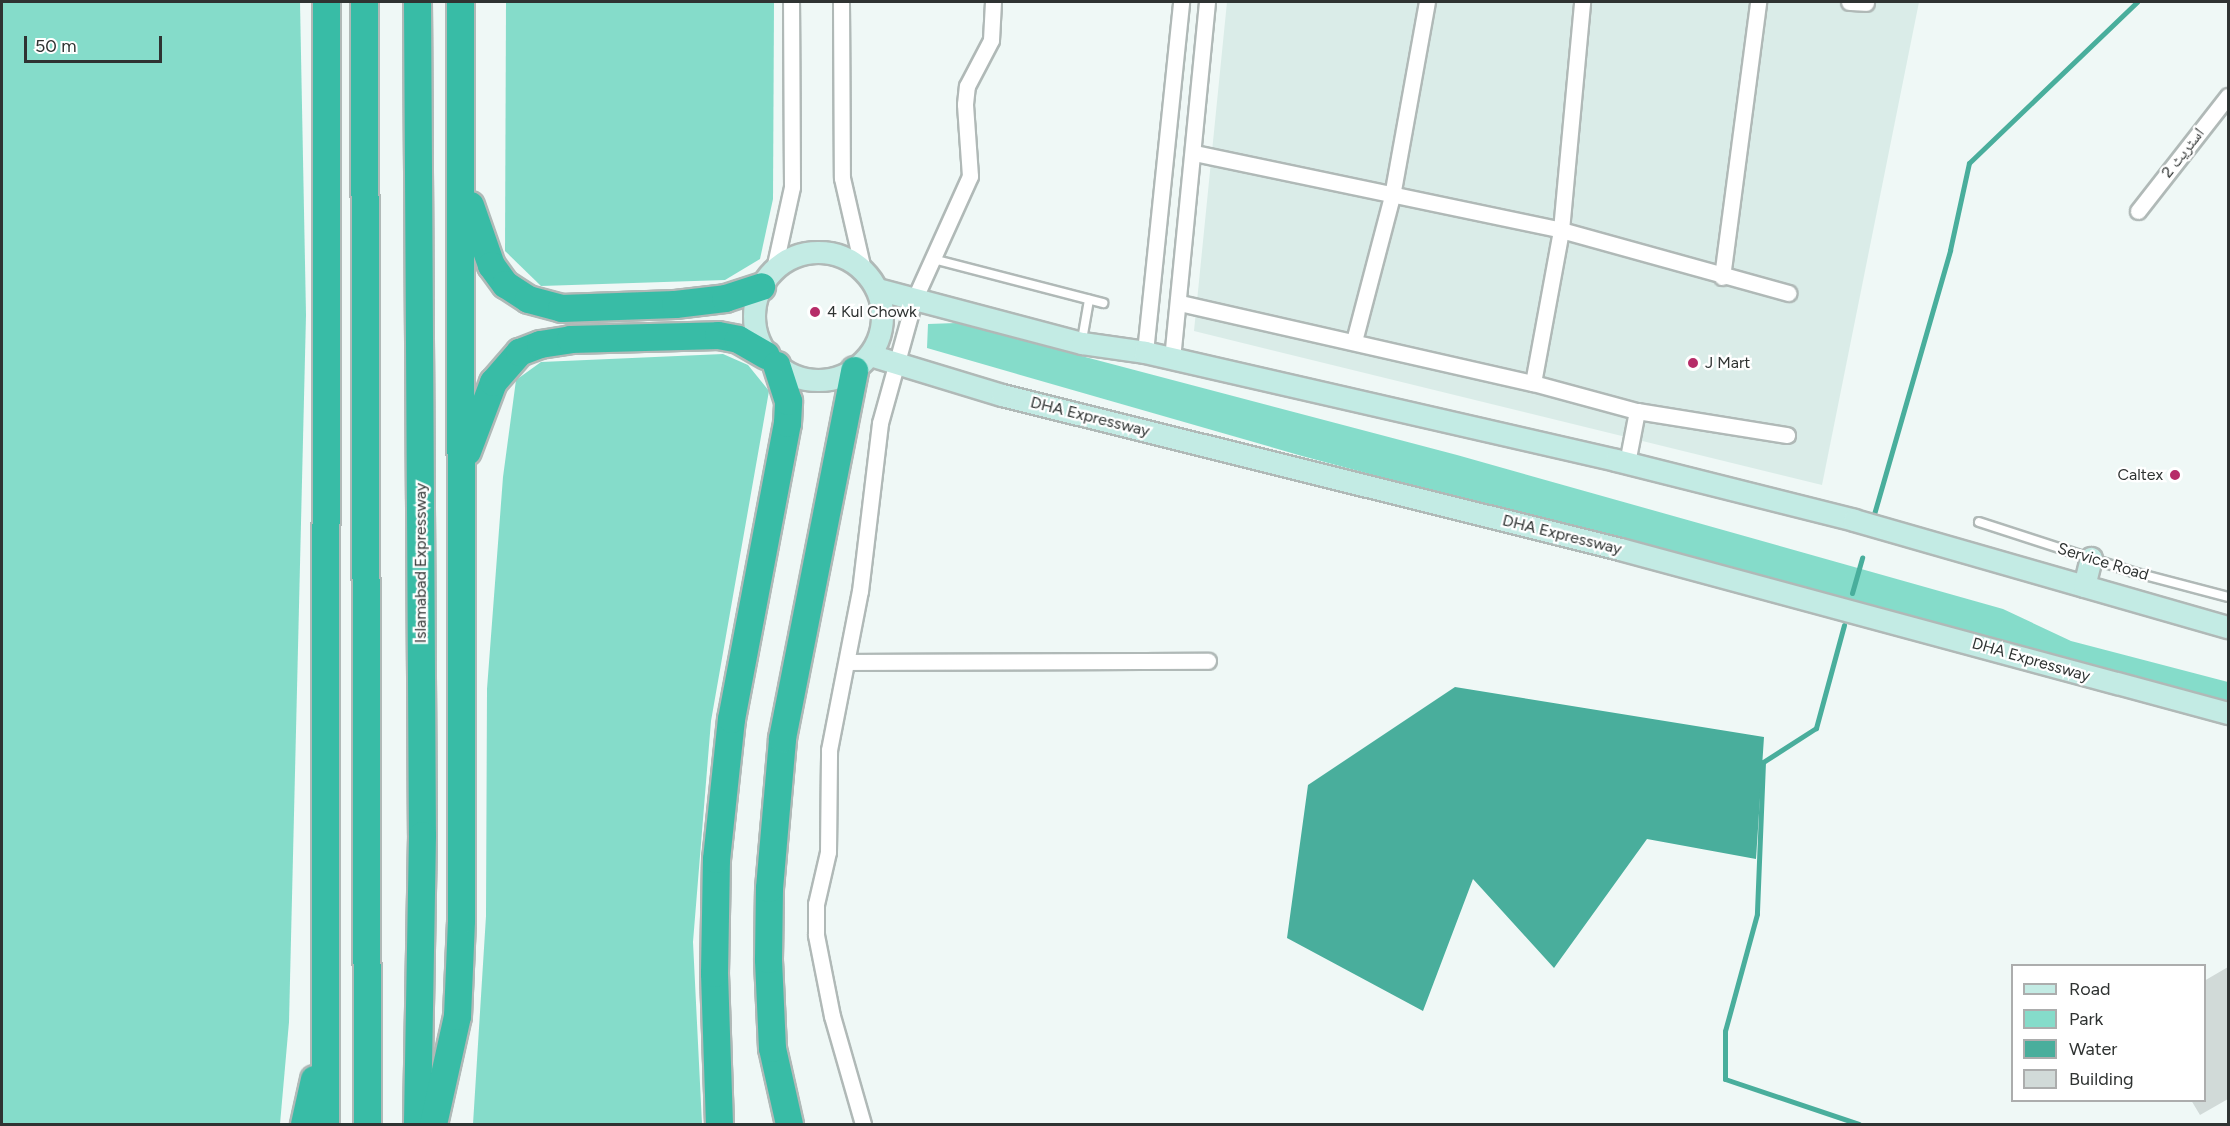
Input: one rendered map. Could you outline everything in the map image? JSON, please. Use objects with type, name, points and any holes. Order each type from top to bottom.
[{"type":"highway","points":[[325,1125],[326,2]]},
{"type":"highway","points":[[364,2],[367,1125]]},
{"type":"highway","name":"Islamabad Expressway","points":[[417,2],[422,823],[417,1125]]},
{"type":"highway","points":[[433,1125],[457,1016],[461,931],[460,2]]},
{"type":"highway","points":[[461,172],[491,265],[506,284],[528,299],[561,308],[633,306],[725,298],[767,277]]},
{"type":"highway","points":[[461,469],[493,382],[519,352],[540,344],[570,339],[718,335],[738,339],[771,360],[788,401],[787,423],[731,719],[716,858],[714,973],[719,1125]]},
{"type":"highway","points":[[789,1125],[772,1048],[768,959],[781,749],[862,362]]},
{"type":"highway","points":[[304,1125],[324,1036]]},
{"type":"main road","points":[[825,252],[863,270],[877,289],[883,316],[862,362],[832,379],[808,380],[771,360],[753,322],[767,277],[797,255],[825,252]]},
{"type":"main road","points":[[877,289],[1082,343],[1145,352],[1627,463],[1871,525],[2229,627]]},
{"type":"main road","name":"DHA Expressway","points":[[862,362],[894,363],[1002,395],[1794,594],[2229,713]]},
{"type":"main road","points":[[2084,586],[2091,558]]},
{"type":"street","points":[[767,277],[792,187],[791,2]]},
{"type":"street","points":[[841,2],[842,178],[863,270]]},
{"type":"street","points":[[863,1125],[832,1016],[816,935],[816,903],[828,852],[829,750],[860,591],[880,423],[894,363],[914,300],[970,176],[964,104],[967,86],[991,40],[993,2]]},
{"type":"street","points":[[1145,352],[1181,2]]},
{"type":"street","points":[[1172,359],[1180,303],[1207,2]]},
{"type":"street","points":[[1354,341],[1392,196],[1427,2]]},
{"type":"street","points":[[1533,383],[1561,230],[1582,2]]},
{"type":"street","points":[[1722,277],[1758,2]]},
{"type":"street","points":[[1849,2],[1866,3]]},
{"type":"street","name":"اسٹریٹ 2","points":[[2138,211],[2229,96]]},
{"type":"street","points":[[1194,153],[1561,230],[1722,277],[1788,293]]},
{"type":"street","points":[[1180,303],[1533,383],[1637,411],[1787,435]]},
{"type":"street","points":[[1627,463],[1637,411]]},
{"type":"street","points":[[847,662],[1208,661]]},
{"type":"lane","points":[[933,259],[1103,303]]},
{"type":"lane","points":[[1082,343],[1089,300]]},
{"type":"lane","name":"Service Road","points":[[1978,522],[2091,558],[2229,597]]},
{"type":"shaded area","points":[[1227,2],[1919,2],[1822,485],[1194,331]]},
{"type":"green space","points":[[2,2],[300,2],[306,315],[289,1022],[280,1124],[2,1124]]},
{"type":"green space","points":[[506,2],[774,2],[773,199],[760,259],[725,280],[541,286],[505,251]]},
{"type":"green space","points":[[956,323],[1457,455],[2003,609],[2071,641],[2228,682],[2228,702],[1302,456],[927,348],[928,324]]},
{"type":"green space","points":[[723,354],[748,365],[769,391],[711,721],[693,942],[702,1124],[473,1124],[486,916],[487,689],[503,477],[516,380],[541,362]]},
{"type":"water","points":[[1455,687],[1764,737],[1756,859],[1647,839],[1554,968],[1473,879],[1423,1011],[1287,938],[1308,785]]},
{"type":"building","points":[[2228,967],[2228,1099],[2200,1115],[2192,1102],[2206,1102],[2206,980]]},
{"type":"waterway","points":[[1872,521],[1950,250],[1969,163],[2137,2]]},
{"type":"waterway","points":[[1852,593],[1862,557]]},
{"type":"waterway","points":[[1844,625],[1816,728],[1763,762],[1757,914],[1725,1031],[1725,1079],[1859,1124]]},
{"type":"place","name":"4 Kul Chowk","points":[[815,312]]},
{"type":"place","name":"J Mart","points":[[1693,363]]},
{"type":"place","name":"Caltex","points":[[2175,475]]}]
